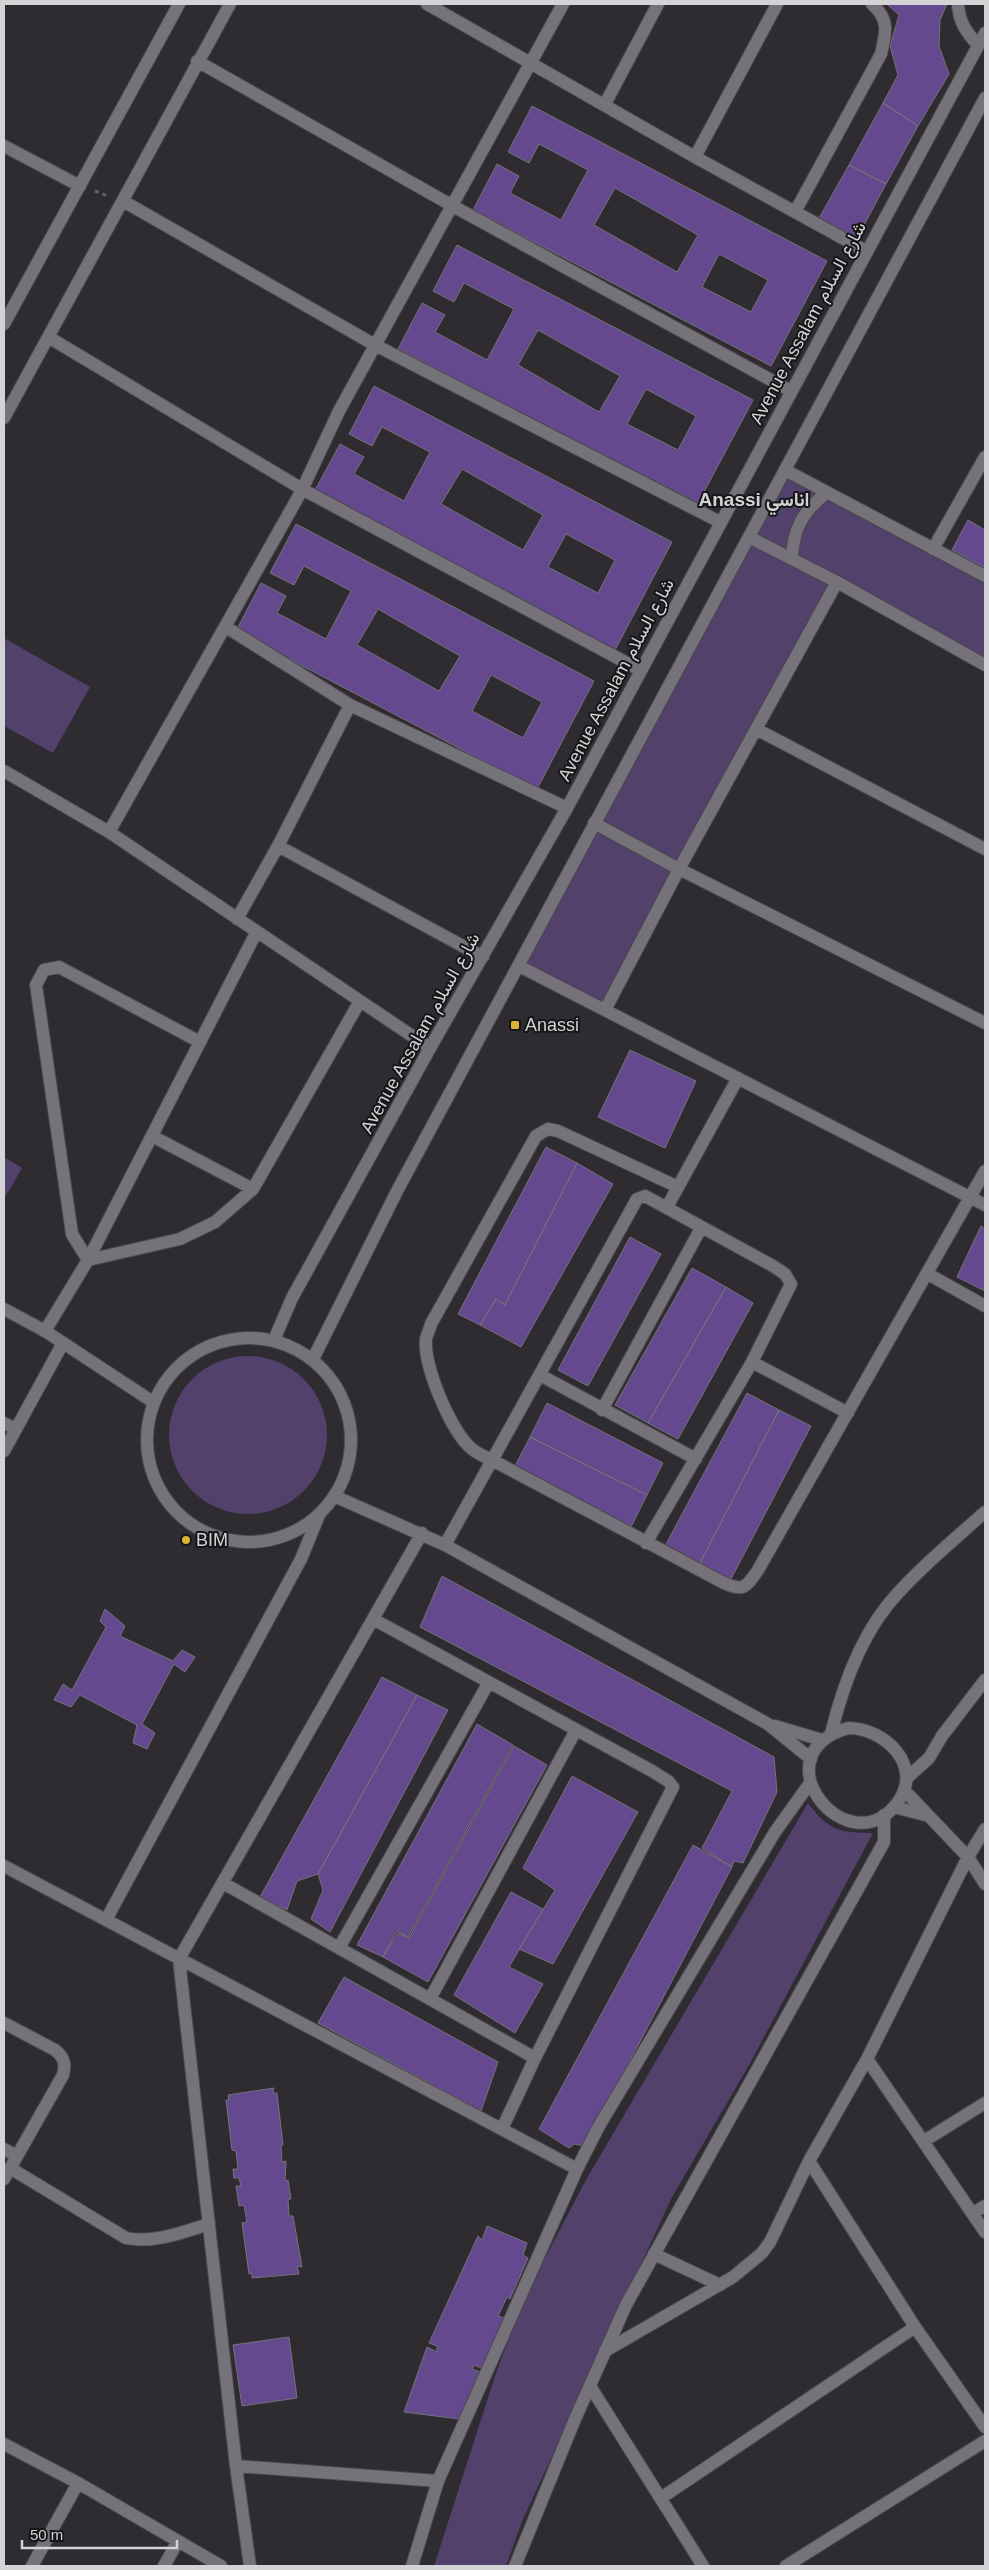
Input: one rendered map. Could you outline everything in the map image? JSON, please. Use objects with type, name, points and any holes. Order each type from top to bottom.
[{"type":"street","points":[[4,324],[179,4]]},
{"type":"street","points":[[4,418],[50,338],[197,61],[230,4]]},
{"type":"street","points":[[429,4],[695,157],[866,251]]},
{"type":"street","points":[[108,832],[226,627],[302,489],[339,411],[563,4]]},
{"type":"street","points":[[605,104],[658,4]]},
{"type":"street","points":[[695,157],[777,4]]},
{"type":"street","points":[[795,212],[881,54],[886,33],[883,14],[872,4]]},
{"type":"street","points":[[958,4],[959,18],[967,32],[978,45]]},
{"type":"street","name":"Avenue Assalam شارع السلام","points":[[274,1340],[292,1298],[430,1048],[567,808],[866,251],[985,34]]},
{"type":"street","points":[[197,61],[451,205],[792,390]]},
{"type":"street","points":[[313,1359],[396,1193],[985,98]]},
{"type":"street","points":[[4,146],[80,186]]},
{"type":"street","points":[[123,201],[375,345],[720,522]]},
{"type":"street","points":[[50,338],[302,489],[640,670]]},
{"type":"street","points":[[933,549],[985,457]]},
{"type":"street","points":[[785,470],[985,576]]},
{"type":"street","points":[[792,559],[792,539],[800,522],[812,505],[826,493]]},
{"type":"street","points":[[749,537],[836,582],[985,664]]},
{"type":"street","points":[[605,1010],[679,869],[836,582]]},
{"type":"street","points":[[226,627],[350,705],[567,808]]},
{"type":"street","points":[[237,919],[278,846],[350,705]]},
{"type":"street","points":[[756,729],[985,849]]},
{"type":"street","points":[[4,771],[108,832],[430,1048]]},
{"type":"street","points":[[594,823],[679,869],[985,1023]]},
{"type":"street","points":[[278,846],[483,957]]},
{"type":"street","points":[[45,1331],[88,1260],[256,933]]},
{"type":"street","points":[[88,1260],[72,1234],[36,985],[44,970],[59,966],[200,1042]]},
{"type":"street","points":[[519,966],[985,1205]]},
{"type":"street","points":[[88,1260],[180,1239],[215,1222],[252,1190],[360,1001]]},
{"type":"street","points":[[667,1207],[738,1078]]},
{"type":"street","points":[[678,1187],[558,1131],[548,1129],[536,1136],[432,1324],[426,1339],[428,1357],[442,1404],[455,1430],[471,1448],[646,1543],[737,1589],[743,1587],[758,1570],[985,1171]]},
{"type":"street","points":[[152,1136],[252,1190]]},
{"type":"street","points":[[445,1545],[637,1199],[645,1196],[773,1266],[785,1274],[791,1284],[752,1362],[646,1543]]},
{"type":"street","points":[[602,1410],[701,1228]]},
{"type":"street","points":[[928,1274],[985,1306]]},
{"type":"street","points":[[4,1309],[45,1331],[153,1402]]},
{"type":"street","points":[[237,1338],[274,1340],[295,1348],[313,1359],[334,1382],[347,1410],[351,1440],[347,1469],[334,1496],[319,1514],[285,1536],[246,1542],[208,1534],[175,1512],[153,1479],[146,1441],[153,1402],[173,1371],[202,1348],[237,1338]]},
{"type":"street","points":[[4,1451],[63,1343]]},
{"type":"street","points":[[752,1362],[848,1413]]},
{"type":"street","points":[[540,1374],[602,1410],[696,1459]]},
{"type":"street","points":[[4,1423],[16,1429]]},
{"type":"street","points":[[334,1496],[422,1533],[445,1545],[768,1724],[811,1759]]},
{"type":"street","points":[[929,1816],[889,1811],[871,1821],[854,1822],[838,1817],[816,1797],[810,1782],[809,1767],[811,1759],[827,1737],[851,1669],[880,1617],[897,1593],[985,1512]]},
{"type":"street","points":[[106,1920],[301,1559],[319,1514]]},
{"type":"street","points":[[250,2566],[236,2466],[179,1959],[422,1533]]},
{"type":"street","points":[[372,1619],[660,1776],[674,1787],[535,2058],[502,2129]]},
{"type":"street","points":[[515,2566],[626,2305],[884,1842],[889,1811],[906,1784],[929,1758],[942,1736],[985,1680]]},
{"type":"street","points":[[340,1948],[489,1682]]},
{"type":"street","points":[[768,1724],[827,1737],[848,1728],[862,1728],[876,1733],[896,1750],[906,1784],[929,1816],[968,1857],[985,1884]]},
{"type":"street","points":[[430,1999],[576,1730]]},
{"type":"street","points":[[412,2566],[438,2481],[577,2169],[599,2126],[765,1849],[810,1782]]},
{"type":"street","points":[[605,2352],[720,2285],[747,2267],[770,2242],[809,2161],[867,2060],[968,1857],[985,1829]]},
{"type":"street","points":[[4,1866],[577,2169]]},
{"type":"street","points":[[223,1883],[535,2058]]},
{"type":"street","points":[[4,2023],[61,2055],[65,2068],[64,2075],[7,2174],[126,2238],[138,2240],[152,2239],[209,2224]]},
{"type":"street","points":[[867,2060],[974,2213],[985,2232]]},
{"type":"street","points":[[924,2141],[985,2103]]},
{"type":"street","points":[[4,2149],[17,2156]]},
{"type":"street","points":[[809,2161],[915,2327],[985,2428]]},
{"type":"street","points":[[974,2213],[985,2206]]},
{"type":"street","points":[[654,2254],[720,2285]]},
{"type":"street","points":[[661,2498],[915,2327]]},
{"type":"street","points":[[590,2386],[703,2566]]},
{"type":"street","points":[[786,2566],[985,2441]]},
{"type":"street","points":[[4,2444],[78,2483],[221,2566]]},
{"type":"street","points":[[236,2466],[438,2481]]},
{"type":"street","points":[[32,2566],[78,2483]]},
{"type":"street","points":[[164,2566],[178,2541]]},
{"type":"path","points":[[80,186],[123,201]]},
{"type":"shaded area","points":[[785,470],[985,577],[985,660],[836,582],[605,1010],[519,966]]},
{"type":"shaded area","points":[[4,638],[90,687],[53,753],[4,726]]},
{"type":"shaded area","points":[[4,1157],[22,1168],[4,1199]]},
{"type":"shaded area","points":[[248,1356],[278,1362],[292,1369],[304,1379],[314,1391],[321,1405],[327,1435],[321,1465],[314,1479],[304,1491],[292,1501],[278,1508],[248,1514],[218,1508],[204,1501],[192,1491],[182,1479],[175,1465],[169,1435],[175,1405],[182,1391],[192,1379],[204,1369],[218,1362]]},
{"type":"shaded area","points":[[808,1803],[822,1819],[836,1828],[843,1831],[873,1833],[748,2067],[672,2197],[523,2519],[506,2566],[434,2566],[495,2376],[523,2300],[587,2178]]},
{"type":"building","points":[[887,4],[947,4],[940,20],[939,46],[949,74],[918,126],[883,103],[898,75],[890,46],[899,15]]},
{"type":"building","points":[[883,103],[918,126],[886,184],[849,165]]},
{"type":"building","points":[[532,106],[827,261],[771,366],[473,210],[497,164],[519,176],[510,193],[561,220],[588,170],[539,144],[529,163],[508,152]],"holes":[[[615,188],[698,235],[677,272],[594,225]],[[719,254],[768,280],[751,312],[702,287]]]},
{"type":"building","points":[[849,165],[886,184],[857,238],[819,218]]},
{"type":"building","points":[[457,245],[753,400],[697,505],[398,349],[422,303],[445,315],[435,332],[487,360],[514,309],[464,283],[454,302],[433,291]],"holes":[[[538,330],[620,376],[599,412],[518,365]],[[646,389],[696,416],[678,450],[627,424]]]},
{"type":"building","points":[[374,386],[672,542],[615,650],[314,492],[340,444],[364,457],[354,474],[404,501],[430,452],[382,427],[372,446],[349,434]],"holes":[[[462,469],[543,515],[523,550],[441,504]],[[566,534],[615,560],[598,593],[548,567]]]},
{"type":"building","points":[[968,520],[985,530],[985,568],[952,550]]},
{"type":"building","points":[[296,524],[594,681],[537,789],[236,631],[261,583],[286,596],[277,613],[326,639],[351,591],[304,566],[294,585],[270,573]],"holes":[[[378,609],[460,656],[439,691],[357,645]],[[491,675],[542,702],[523,738],[472,711]]]},
{"type":"building","points":[[630,1050],[696,1081],[665,1148],[598,1117]]},
{"type":"building","points":[[546,1147],[577,1163],[505,1305],[496,1299],[480,1325],[458,1314]]},
{"type":"building","points":[[577,1163],[613,1184],[521,1347],[480,1325],[496,1299],[505,1305]]},
{"type":"building","points":[[981,1226],[985,1229],[985,1291],[957,1277]]},
{"type":"building","points":[[630,1237],[661,1254],[588,1386],[558,1370]]},
{"type":"building","points":[[692,1268],[726,1287],[648,1423],[615,1405]]},
{"type":"building","points":[[726,1287],[753,1303],[678,1439],[648,1423]]},
{"type":"building","points":[[747,1393],[779,1410],[700,1563],[665,1546]]},
{"type":"building","points":[[547,1403],[663,1463],[647,1495],[530,1437]]},
{"type":"building","points":[[779,1410],[811,1426],[731,1579],[700,1563]]},
{"type":"building","points":[[530,1437],[647,1495],[631,1527],[514,1468]]},
{"type":"building","points":[[442,1576],[774,1757],[777,1792],[743,1863],[734,1861],[732,1867],[702,1848],[732,1791],[420,1627]]},
{"type":"building","points":[[105,1609],[125,1626],[120,1636],[173,1661],[182,1650],[195,1657],[185,1672],[174,1664],[142,1724],[155,1733],[147,1749],[133,1743],[137,1725],[80,1695],[71,1707],[54,1700],[63,1684],[72,1690],[106,1627],[100,1621]]},
{"type":"building","points":[[382,1677],[417,1695],[318,1874],[297,1881],[287,1910],[260,1897]]},
{"type":"building","points":[[417,1695],[448,1710],[330,1932],[311,1919],[323,1890],[318,1874]]},
{"type":"building","points":[[477,1724],[513,1745],[408,1937],[397,1931],[383,1957],[357,1945]]},
{"type":"building","points":[[514,1746],[547,1765],[428,1982],[383,1957],[398,1933],[409,1938]]},
{"type":"building","points":[[572,1776],[638,1812],[553,1964],[519,1949],[555,1890],[523,1868]]},
{"type":"building","points":[[693,1845],[732,1867],[585,2146],[574,2144],[569,2148],[539,2129]]},
{"type":"building","points":[[511,1892],[543,1909],[509,1967],[543,1984],[515,2033],[454,1995]]},
{"type":"building","points":[[344,1977],[498,2062],[481,2111],[318,2023]]},
{"type":"building","points":[[274,2088],[273,2093],[277,2093],[283,2145],[281,2146],[282,2162],[286,2161],[285,2181],[288,2180],[291,2199],[288,2199],[289,2216],[293,2216],[302,2267],[297,2266],[299,2274],[252,2278],[252,2273],[249,2274],[242,2223],[247,2222],[244,2205],[239,2206],[236,2186],[241,2186],[239,2178],[234,2178],[233,2169],[238,2169],[236,2151],[232,2150],[226,2100],[229,2100],[228,2095]]},
{"type":"building","points":[[487,2226],[527,2243],[523,2255],[528,2258],[510,2299],[507,2297],[498,2316],[504,2318],[484,2369],[474,2365],[472,2369],[483,2373],[459,2419],[404,2412],[427,2347],[437,2352],[437,2346],[429,2343],[478,2236],[482,2240]]},
{"type":"building","points":[[289,2337],[297,2398],[242,2406],[233,2345]]},
{"type":"place","name":"Anassi","points":[[515,1025]]},
{"type":"place","name":"BIM","points":[[186,1540]]},
{"type":"district","name":"Anassi اناسي","points":[[754,499]]}]
